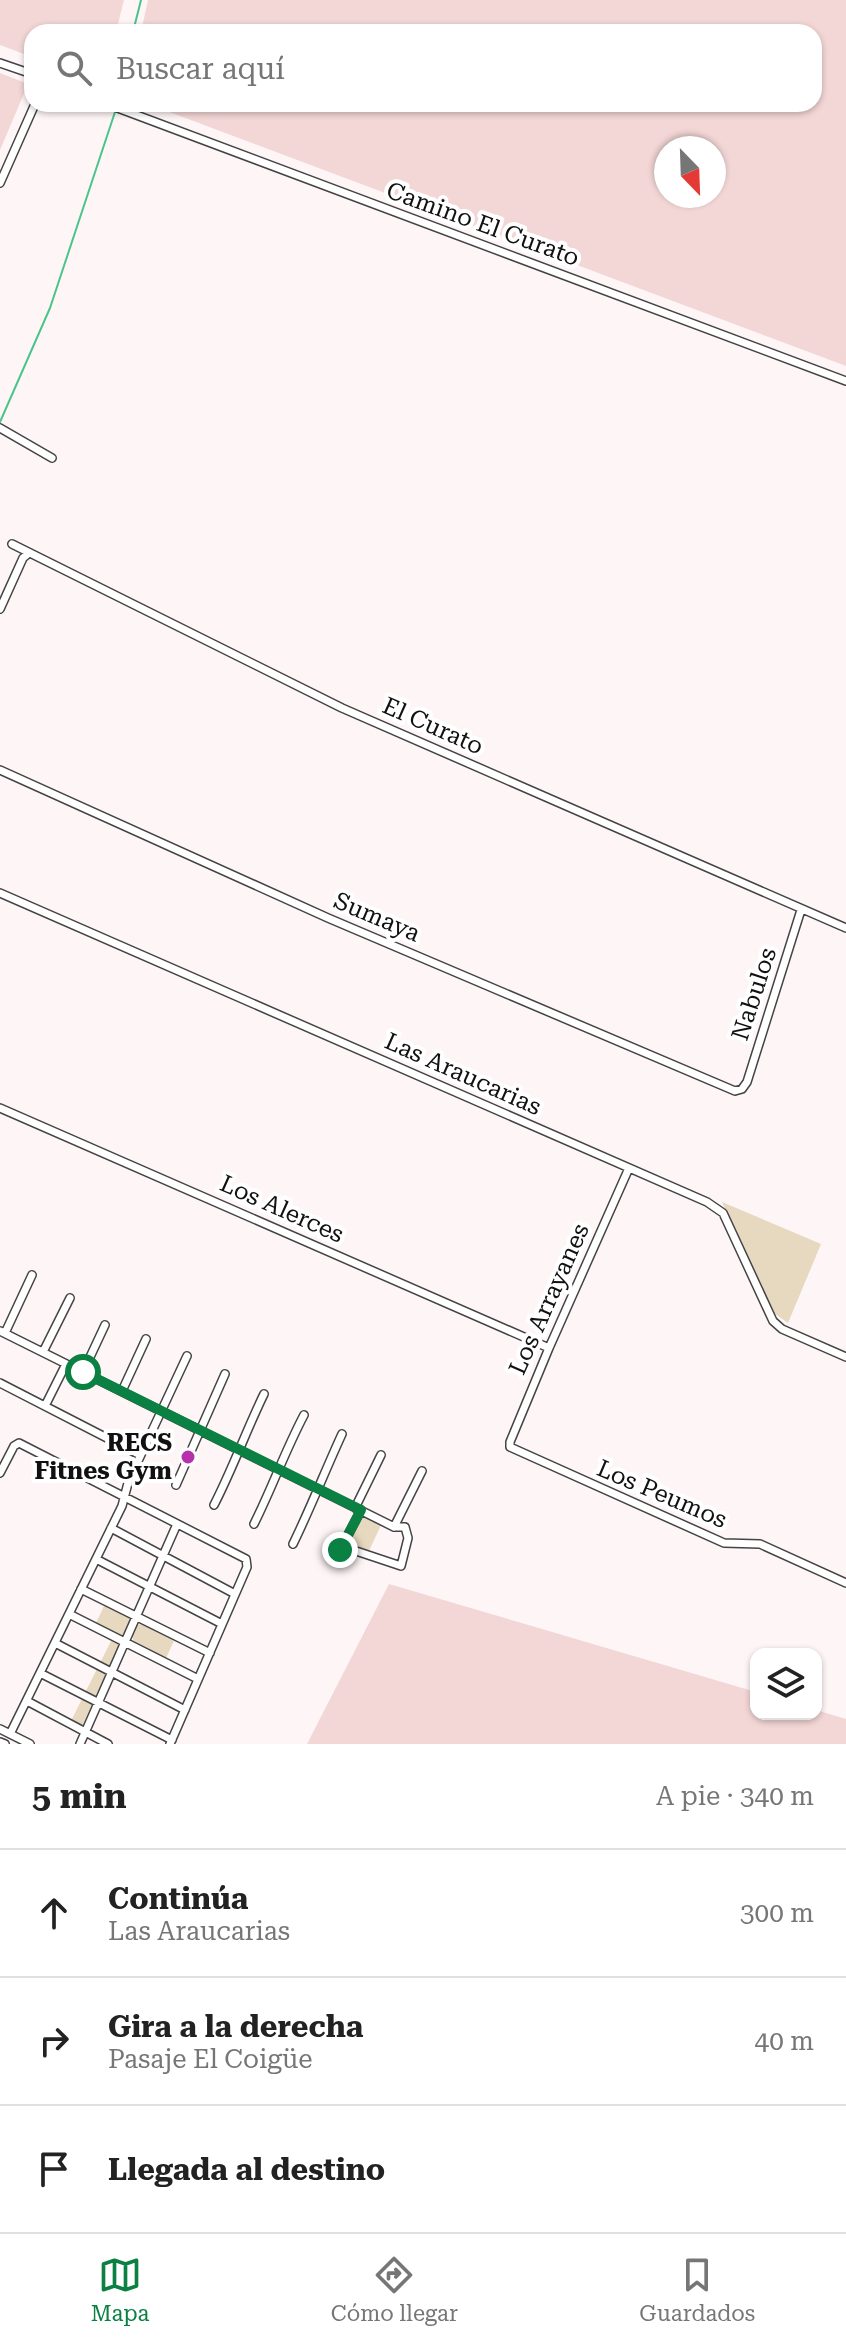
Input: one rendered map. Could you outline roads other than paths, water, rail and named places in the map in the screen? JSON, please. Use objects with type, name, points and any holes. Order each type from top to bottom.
[{"type":"street","points":[[0,63],[24,71]]},
{"type":"street","points":[[0,183],[31,112]]},
{"type":"street","name":"Camino El Curato","points":[[127,112],[846,381]]},
{"type":"street","points":[[1,428],[52,458]]},
{"type":"street","name":"El Curato","points":[[12,544],[342,708],[846,928]]},
{"type":"street","points":[[0,609],[23,558],[29,553]]},
{"type":"street","name":"Sumaya","points":[[0,770],[328,918],[731,1090],[742,1089]]},
{"type":"street","name":"Las Araucarias","points":[[0,893],[718,1209],[726,1219],[773,1321],[782,1329],[846,1357]]},
{"type":"street","name":"Nabulos","points":[[742,1089],[747,1082],[801,910]]},
{"type":"street","name":"Los Alerces","points":[[0,1108],[549,1348]]},
{"type":"street","name":"Los Arrayanes","points":[[510,1447],[549,1348],[629,1168]]},
{"type":"street","points":[[32,1275],[2,1332],[394,1527],[405,1527],[409,1535],[401,1566],[344,1547]]},
{"type":"street","points":[[43,1352],[70,1298]]},
{"type":"street","points":[[83,1372],[105,1325]]},
{"type":"street","points":[[122,1391],[146,1339]]},
{"type":"street","points":[[10,1734],[111,1528],[140,1455],[187,1356]]},
{"type":"street","points":[[45,1406],[66,1364]]},
{"type":"street","points":[[176,1485],[225,1374]]},
{"type":"street","points":[[0,1383],[140,1455]]},
{"type":"street","points":[[214,1505],[238,1459],[239,1450],[264,1394]]},
{"type":"street","points":[[254,1524],[304,1415]]},
{"type":"street","points":[[293,1544],[342,1434]]},
{"type":"street","points":[[0,1473],[14,1446],[19,1443],[246,1559],[247,1567],[171,1742],[40,1673]]},
{"type":"street","name":"Los Peumos","points":[[510,1447],[724,1543],[760,1544],[846,1583]]},
{"type":"street","points":[[336,1558],[344,1547],[381,1455]]},
{"type":"street","points":[[394,1527],[422,1471]]},
{"type":"street","points":[[80,1744],[177,1524]]},
{"type":"street","points":[[111,1528],[235,1594]]},
{"type":"street","points":[[96,1559],[222,1624]]},
{"type":"street","points":[[81,1589],[210,1653]]},
{"type":"street","points":[[69,1614],[198,1679]]},
{"type":"street","points":[[55,1643],[185,1710]]},
{"type":"street","points":[[27,1701],[108,1744]]},
{"type":"street","points":[[0,1729],[30,1744]]},
{"type":"waterway","points":[[135,24],[141,0]]},
{"type":"waterway","points":[[0,422],[50,308],[115,112]]},
{"type":"place","name":"RECS Fitnes Gym","points":[[188,1457]]}]
